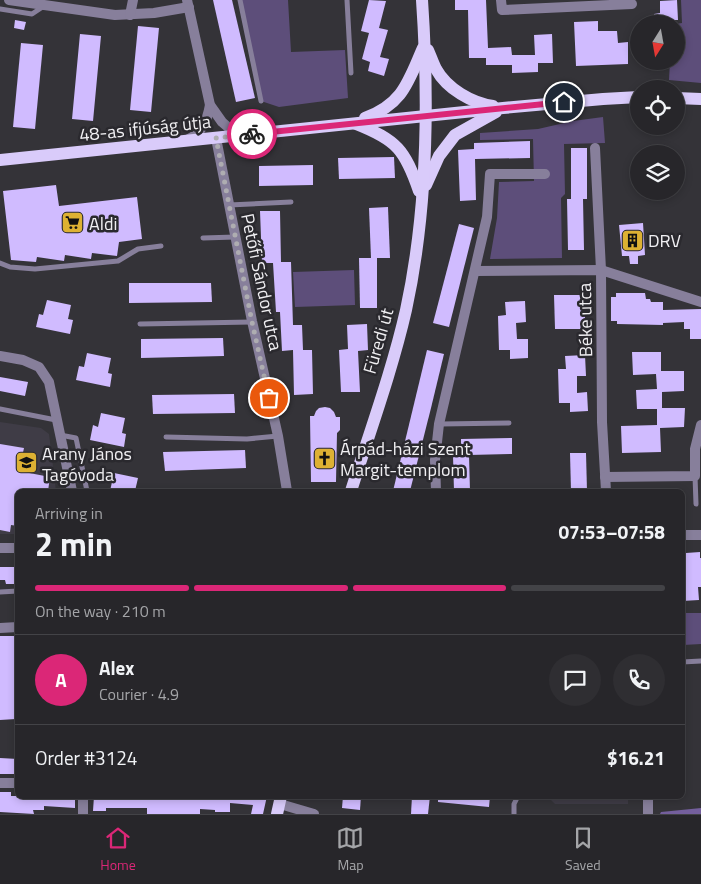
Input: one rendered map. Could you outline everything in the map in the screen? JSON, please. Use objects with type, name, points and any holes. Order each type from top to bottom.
[{"type":"main road","points":[[422,0],[426,116],[422,197]]},
{"type":"main road","points":[[425,44],[437,71],[453,88],[483,105],[503,108],[630,98]]},
{"type":"main road","points":[[354,123],[387,107],[400,96],[410,80],[425,44]]},
{"type":"main road","points":[[685,99],[701,100]]},
{"type":"main road","points":[[422,197],[431,170],[455,135],[503,108]]},
{"type":"main road","name":"48-as ifjúság útja","points":[[0,160],[503,108]]},
{"type":"main road","points":[[354,123],[377,132],[391,141],[402,152],[410,165],[422,197]]},
{"type":"main road","name":"Füredi út","points":[[352,489],[406,310],[413,272],[422,197]]},
{"type":"street","points":[[9,0],[115,15],[130,15],[188,4],[210,105],[222,122],[229,128],[247,134]]},
{"type":"street","points":[[130,15],[133,0]]},
{"type":"street","points":[[501,0],[502,10],[611,2],[632,4]]},
{"type":"street","points":[[183,142],[193,137],[204,125],[210,105]]},
{"type":"street","name":"Petőfi Sándor utca","points":[[216,138],[252,322],[278,436],[287,489]]},
{"type":"street","name":"Béke utca","points":[[595,148],[601,270],[602,422],[606,489]]},
{"type":"street","points":[[436,489],[435,460],[439,424],[487,217],[490,174],[545,174]]},
{"type":"street","points":[[475,270],[601,270],[701,302]]},
{"type":"street","points":[[0,356],[22,360],[39,367],[49,382],[72,489]]},
{"type":"street","points":[[605,477],[695,476],[694,448],[701,425]]},
{"type":"street","points":[[685,535],[701,535]]},
{"type":"street","points":[[0,548],[15,548]]},
{"type":"street","points":[[0,628],[15,627]]},
{"type":"street","points":[[0,783],[15,783]]},
{"type":"street","points":[[83,799],[83,814]]},
{"type":"street","points":[[648,799],[648,814]]},
{"type":"street","points":[[279,805],[314,814]]},
{"type":"lane","points":[[240,0],[261,100]]},
{"type":"lane","points":[[347,0],[351,73]]},
{"type":"lane","points":[[0,9],[32,14],[45,5]]},
{"type":"lane","points":[[229,204],[291,202]]},
{"type":"lane","points":[[203,238],[236,237]]},
{"type":"lane","points":[[0,262],[10,267],[36,269],[118,261],[138,249],[161,246]]},
{"type":"lane","points":[[140,324],[252,322]]},
{"type":"lane","points":[[0,409],[56,420]]},
{"type":"lane","points":[[439,424],[508,423]]},
{"type":"lane","points":[[60,435],[76,438],[87,489]]},
{"type":"lane","points":[[166,437],[247,439],[278,436]]},
{"type":"lane","points":[[695,476],[696,504]]},
{"type":"lane","points":[[0,592],[15,591]]},
{"type":"lane","points":[[685,662],[701,661]]},
{"type":"lane","points":[[514,814],[514,804],[516,799]]},
{"type":"shaded area","points":[[240,0],[288,0],[291,52],[345,50],[348,98],[279,107],[261,101]]},
{"type":"shaded area","points":[[681,0],[701,0],[701,83],[669,80],[670,70],[685,70],[685,15],[682,15]]},
{"type":"shaded area","points":[[603,117],[605,143],[564,144],[565,194],[561,198],[562,258],[490,259],[497,218],[499,182],[534,181],[533,139],[480,140],[480,133],[538,129],[573,121]]},
{"type":"shaded area","points":[[354,270],[355,305],[295,307],[293,272]]},
{"type":"shaded area","name":"Arany János Tagóvoda","points":[[0,422],[41,428],[49,434],[56,489],[15,489],[15,534],[0,534]]},
{"type":"shaded area","points":[[685,613],[701,613],[701,644],[685,645]]},
{"type":"shaded area","points":[[550,799],[628,799],[628,804],[555,804]]},
{"type":"shaded area","points":[[701,808],[701,814],[660,814],[661,812]]},
{"type":"building","points":[[213,0],[232,0],[255,98],[236,102]]},
{"type":"building","points":[[369,0],[386,1],[379,28],[388,30],[380,57],[389,59],[384,76],[368,71],[370,62],[362,59],[369,33],[361,31]]},
{"type":"building","points":[[455,0],[486,0],[488,48],[511,47],[512,55],[535,55],[534,35],[552,34],[553,63],[538,63],[538,72],[512,73],[512,65],[486,65],[486,58],[469,58],[468,10],[455,10]]},
{"type":"building","points":[[677,0],[678,15],[654,15],[660,13],[660,1]]},
{"type":"building","points":[[15,20],[26,22],[24,30],[14,28]]},
{"type":"building","points":[[598,21],[598,31],[617,31],[618,43],[628,42],[628,64],[576,66],[574,22]]},
{"type":"building","points":[[138,26],[159,28],[151,112],[130,110]]},
{"type":"building","points":[[80,34],[101,36],[93,121],[72,119]]},
{"type":"building","points":[[21,43],[43,45],[35,129],[13,127]]},
{"type":"building","points":[[530,141],[530,158],[475,159],[476,200],[460,201],[458,150],[474,149],[474,143]]},
{"type":"building","points":[[571,148],[587,148],[587,199],[583,199],[584,250],[568,250],[567,199],[571,199]]},
{"type":"building","points":[[394,157],[395,178],[339,179],[338,158]]},
{"type":"building","points":[[313,165],[313,185],[259,186],[259,166]]},
{"type":"building","name":"Aldi","points":[[56,185],[59,206],[137,197],[142,239],[119,242],[117,256],[92,253],[91,259],[65,255],[64,261],[37,257],[36,262],[11,260],[3,191]]},
{"type":"building","points":[[388,207],[390,258],[371,258],[369,208]]},
{"type":"building","points":[[260,211],[280,211],[281,262],[291,262],[293,325],[302,325],[303,350],[312,350],[313,394],[294,395],[293,350],[282,351],[280,312],[276,312],[273,263],[262,263]]},
{"type":"building","name":"DRV","points":[[643,223],[645,255],[638,256],[638,264],[630,264],[629,256],[622,256],[619,225]]},
{"type":"building","points":[[459,224],[474,228],[449,327],[433,323]]},
{"type":"building","points":[[359,258],[377,258],[377,308],[360,308]]},
{"type":"building","points":[[129,283],[211,283],[212,302],[129,303]]},
{"type":"building","points":[[616,293],[645,293],[646,299],[650,299],[651,302],[663,302],[663,310],[701,309],[701,339],[690,339],[690,329],[684,329],[684,322],[663,323],[663,325],[617,324],[617,321],[611,321],[611,297],[616,297]]},
{"type":"building","points":[[554,295],[585,295],[585,329],[555,329]]},
{"type":"building","points":[[47,300],[71,305],[68,319],[73,320],[70,334],[36,327],[39,314],[43,315]]},
{"type":"building","points":[[525,301],[526,322],[516,323],[517,339],[528,339],[528,358],[510,359],[510,350],[499,350],[498,316],[506,315],[505,302]]},
{"type":"building","points":[[367,324],[368,350],[358,351],[360,392],[341,392],[339,350],[348,349],[347,325]]},
{"type":"building","points":[[223,338],[224,356],[141,358],[141,339]]},
{"type":"building","points":[[427,350],[444,354],[411,489],[393,489]]},
{"type":"building","points":[[632,352],[661,352],[661,371],[684,371],[684,391],[662,392],[662,408],[685,408],[684,427],[660,428],[661,452],[622,453],[621,426],[657,425],[657,409],[637,409],[636,390],[657,389],[656,374],[633,375]]},
{"type":"building","points":[[87,353],[111,358],[108,373],[112,374],[110,387],[76,380],[79,366],[84,367]]},
{"type":"building","points":[[585,355],[586,376],[577,376],[577,393],[587,392],[588,411],[570,412],[570,403],[559,403],[558,369],[566,369],[565,356]]},
{"type":"building","points":[[0,377],[28,382],[25,396],[0,391]]},
{"type":"building","points":[[234,394],[235,413],[153,414],[152,395]]},
{"type":"building","name":"Árpád-házi Szent Margit-templom","points":[[319,408],[330,408],[336,417],[340,417],[340,430],[337,433],[336,482],[311,482],[310,416],[314,416]]},
{"type":"building","points":[[101,413],[125,418],[122,433],[126,434],[124,447],[90,440],[93,425],[98,427]]},
{"type":"building","points":[[512,438],[512,454],[469,455],[470,489],[454,489],[453,456],[461,456],[461,439]]},
{"type":"building","points":[[0,444],[24,448],[19,471],[50,477],[48,489],[15,489],[15,526],[11,525],[10,532],[0,530]]},
{"type":"building","points":[[245,450],[246,468],[165,471],[163,452]]},
{"type":"building","points":[[570,453],[586,453],[587,489],[571,489]]},
{"type":"building","points":[[114,473],[138,478],[135,489],[110,489]]},
{"type":"building","points":[[700,552],[701,587],[698,587],[699,600],[685,601],[686,553]]},
{"type":"building","points":[[0,567],[15,567],[15,584],[6,584],[5,580],[0,580]]},
{"type":"building","points":[[0,636],[14,636],[15,719],[0,720]]},
{"type":"building","points":[[0,758],[15,759],[15,774],[0,774]]},
{"type":"building","points":[[0,792],[11,792],[11,796],[15,796],[15,799],[75,799],[75,808],[44,806],[44,810],[33,810],[34,814],[0,812]]},
{"type":"building","points":[[94,799],[266,799],[263,814],[251,814],[253,805],[230,803],[230,812],[200,809],[200,814],[147,814],[147,808],[106,808],[106,811],[93,811]]},
{"type":"building","points":[[343,799],[361,799],[360,810],[342,808]]},
{"type":"building","points":[[412,799],[430,799],[428,814],[411,814]]},
{"type":"building","points":[[438,799],[490,799],[489,807],[438,802]]},
{"type":"way so far","points":[[252,134],[216,138],[269,398]]},
{"type":"place","name":"Aldi","points":[[73,223]]},
{"type":"place","name":"DRV","points":[[632,240]]},
{"type":"place","name":"Árpád-házi Szent Margit-templom","points":[[324,458]]},
{"type":"place","name":"Arany János Tagóvoda","points":[[26,463]]},
{"type":"route","points":[[252,134],[564,102]]}]
